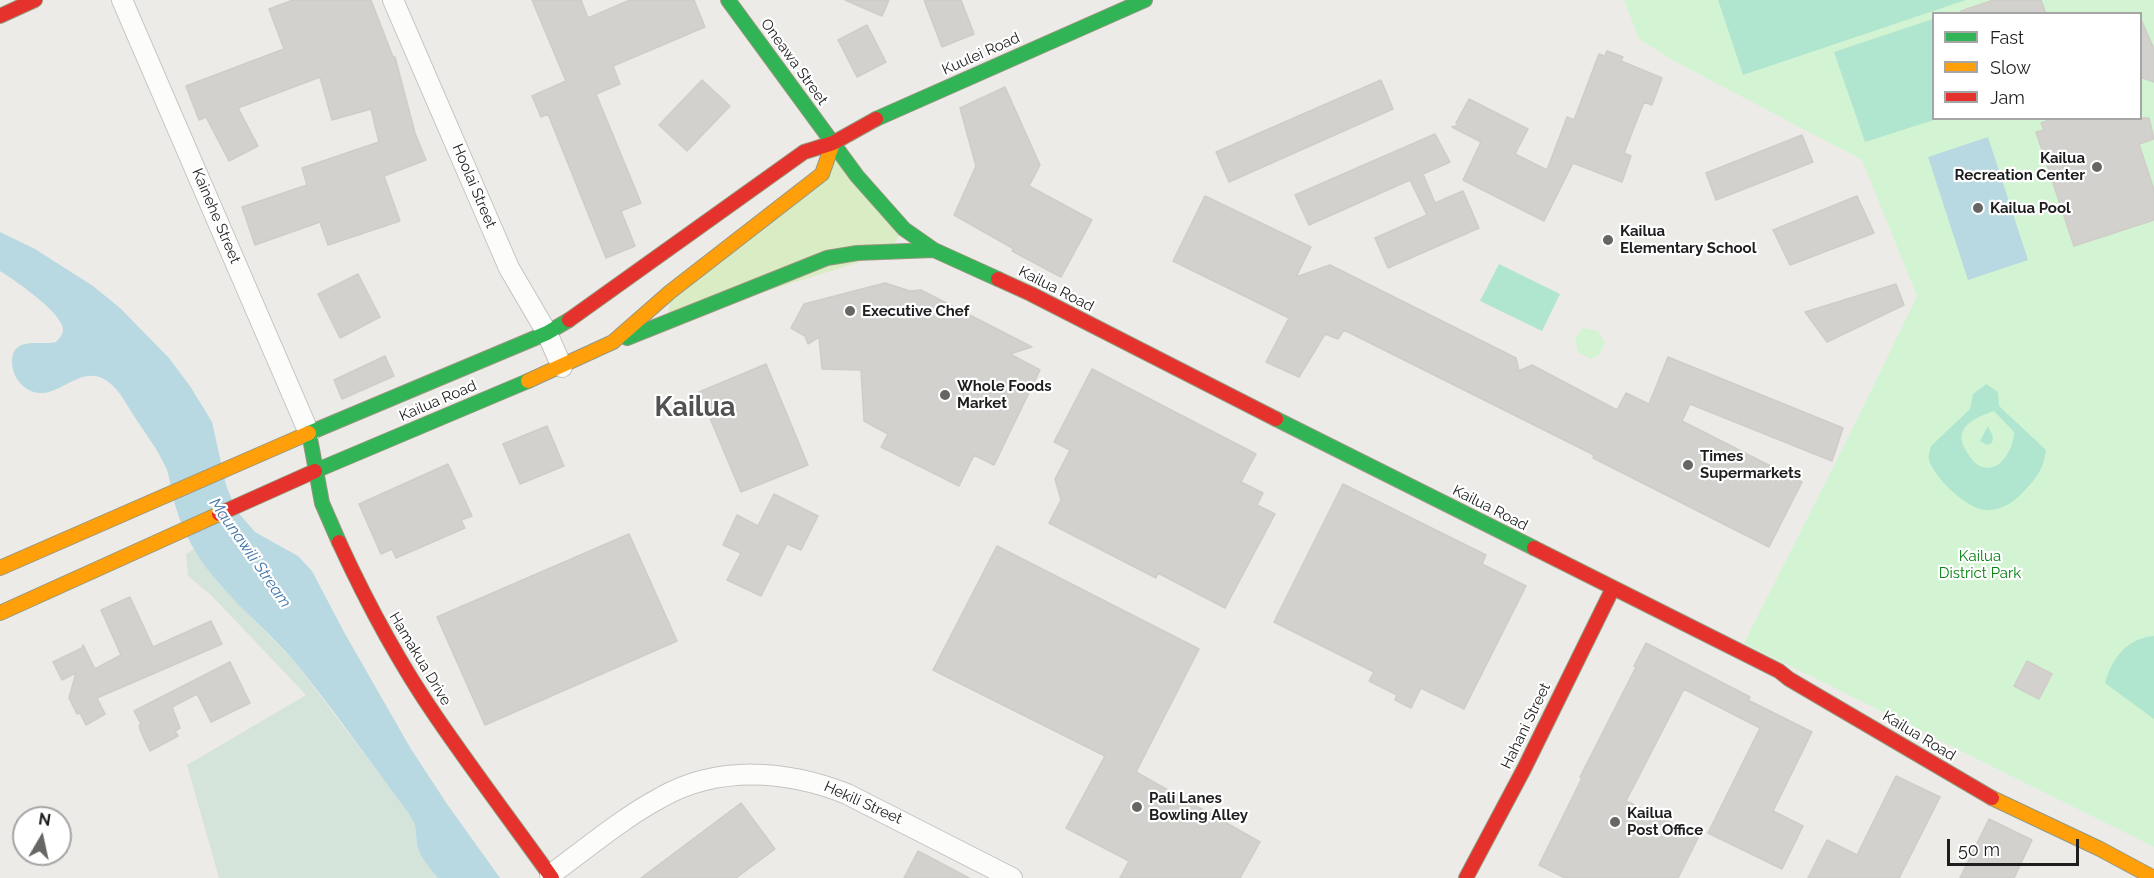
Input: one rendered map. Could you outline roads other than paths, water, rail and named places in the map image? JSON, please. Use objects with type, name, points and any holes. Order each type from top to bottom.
[{"type":"main road","points":[[0,16],[35,0]]},
{"type":"main road","name":"Oneawa Street","points":[[728,0],[833,143]]},
{"type":"main road","name":"Kuulei Road","points":[[833,143],[871,121],[1145,0]]},
{"type":"main road","name":"Kailua Road","points":[[0,568],[309,433],[547,333],[578,315],[804,152],[833,143]]},
{"type":"main road","name":"Kailua Road","points":[[833,143],[889,214],[904,229],[934,250],[1031,294],[1779,671],[1982,794],[2100,849],[2154,878]]},
{"type":"main road","name":"Kailua Road","points":[[0,614],[315,471],[562,367],[614,342],[670,292],[822,174],[833,143]]},
{"type":"main road","points":[[614,342],[826,258],[857,253],[934,250]]},
{"type":"main road","name":"Hamakua Drive","points":[[309,433],[322,503],[363,592],[408,673],[455,745],[551,876]]},
{"type":"main road","name":"Hahani Street","points":[[1466,878],[1524,769],[1613,588]]},
{"type":"street","name":"Kainehe Street","points":[[122,0],[309,433]]},
{"type":"street","name":"Hoolai Street","points":[[393,0],[509,268],[547,333],[562,367]]},
{"type":"street","name":"Hekili Street","points":[[551,876],[660,798],[704,780],[733,775],[761,774],[803,779],[847,794],[1012,878]]},
{"type":"water","name":"Kailua Pool","points":[[1988,137],[2028,260],[1968,280],[1928,157]]},
{"type":"water","name":"Maunawili Stream","points":[[0,232],[35,249],[93,286],[120,308],[169,358],[190,386],[212,422],[226,485],[236,510],[255,532],[298,556],[312,571],[411,749],[500,878],[438,878],[428,866],[418,849],[411,817],[338,717],[295,662],[226,592],[200,559],[179,518],[164,463],[116,389],[103,379],[91,376],[80,378],[46,393],[34,392],[22,385],[14,374],[12,364],[17,348],[29,343],[56,342],[63,328],[58,318],[44,303],[0,271]]},
{"type":"place","name":"Kailua Recreation Center","points":[[2097,167]]},
{"type":"place","name":"Kailua Pool","points":[[1978,208]]},
{"type":"place","name":"Kailua Elementary School","points":[[1608,240]]},
{"type":"place","name":"Executive Chef","points":[[850,311]]},
{"type":"place","name":"Whole Foods Market","points":[[945,395]]},
{"type":"place","name":"Times Supermarkets","points":[[1688,465]]},
{"type":"place","name":"Pali Lanes Bowling Alley","points":[[1137,807]]},
{"type":"place","name":"Kailua Post Office","points":[[1615,822]]},
{"type":"district","name":"Kailua","points":[[695,408]]},
{"type":"park label","name":"Kailua District Park","points":[[1980,564]]}]
